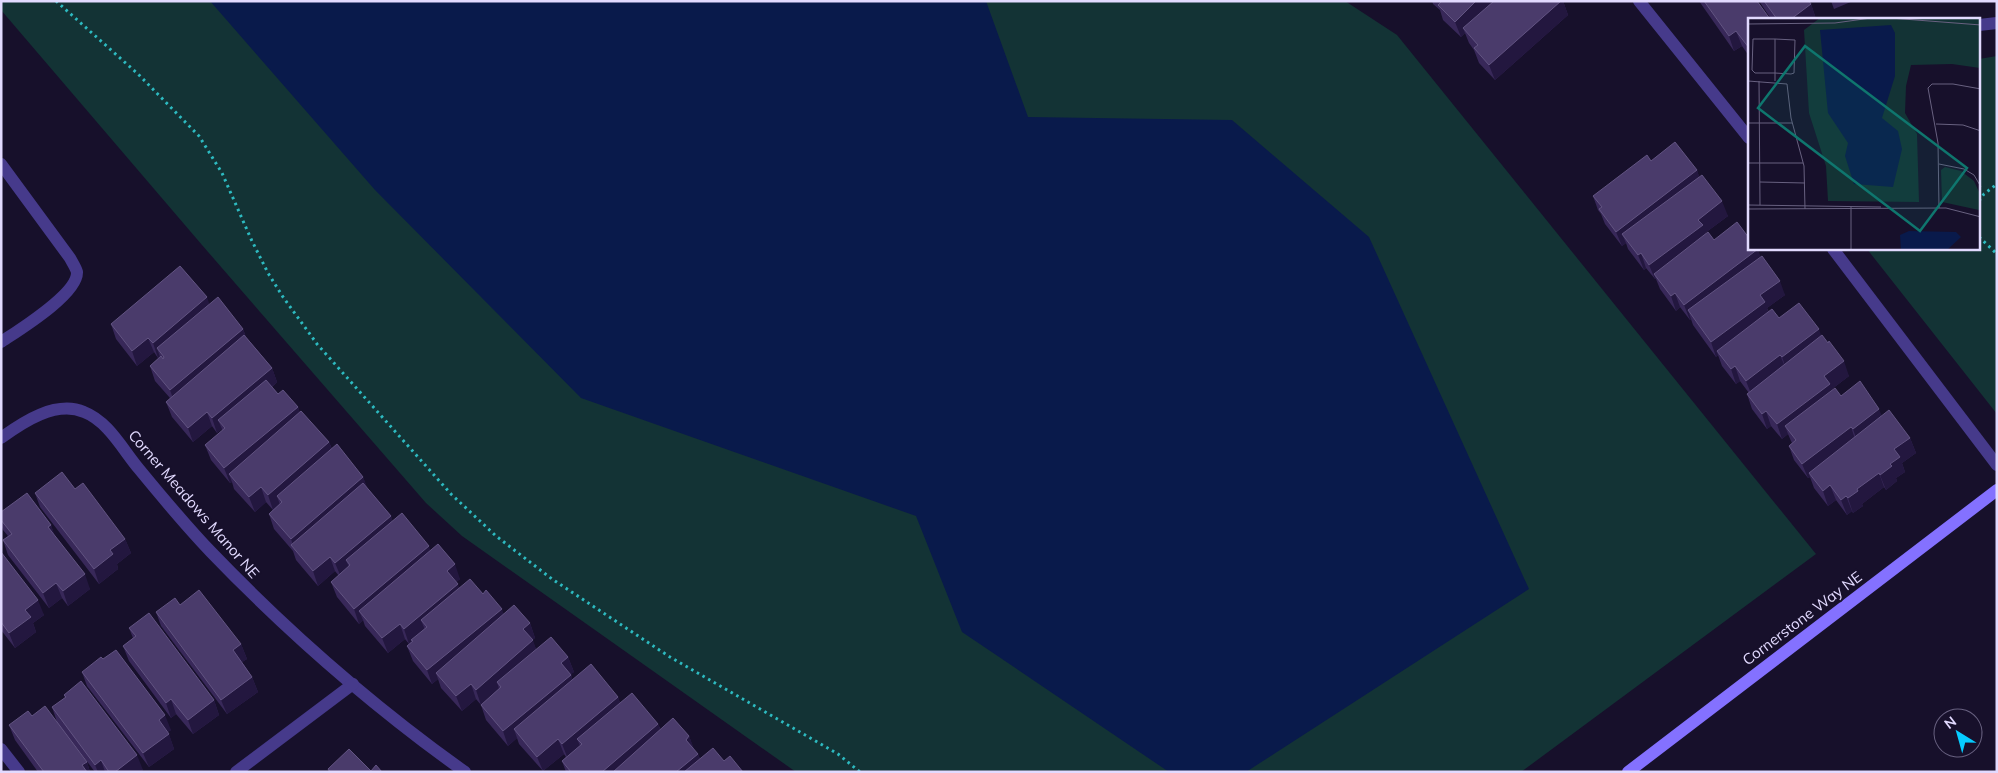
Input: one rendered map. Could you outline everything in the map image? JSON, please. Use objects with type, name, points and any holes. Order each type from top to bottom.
[{"type":"street","points":[[1639,1],[1748,137]]},
{"type":"street","points":[[1980,25],[1997,23]]},
{"type":"street","points":[[1,164],[70,258],[77,272],[74,284],[57,302],[1,342]]},
{"type":"street","points":[[1834,250],[1997,465]]},
{"type":"street","name":"Corner Meadows Manor NE","points":[[1,438],[34,416],[61,408],[84,411],[105,426],[162,498],[247,589],[316,654],[465,772]]},
{"type":"street","name":"Cornerstone Way NE","points":[[1628,772],[1997,490]]},
{"type":"street","points":[[236,772],[353,684]]},
{"type":"street","points":[[1,749],[19,772]]},
{"type":"path","points":[[56,1],[138,74],[199,136],[222,173],[250,239],[268,273],[316,344],[451,494],[496,536],[552,579],[670,657],[838,754],[860,772]]},
{"type":"path","points":[[1980,200],[1997,184]]},
{"type":"path","points":[[1980,238],[1997,254]]},
{"type":"green space","points":[[1,1],[1345,1],[1397,35],[1816,554],[1521,772],[796,772],[462,536],[426,503],[1,10]]},
{"type":"green space","points":[[1997,56],[1997,414],[1868,250],[1980,250],[1980,59]]},
{"type":"water","points":[[210,1],[986,1],[1028,117],[1232,120],[1369,237],[1529,589],[1246,772],[1169,772],[962,632],[916,516],[581,398],[375,190]]},
{"type":"building","points":[[1440,1],[1476,1],[1455,22],[1438,5]]},
{"type":"building","points":[[1494,1],[1561,1],[1489,65],[1474,48],[1478,45],[1463,28]]},
{"type":"building","points":[[1704,1],[1757,1],[1769,18],[1748,18],[1748,47],[1736,31],[1729,36]]},
{"type":"building","points":[[1764,1],[1809,1],[1811,4],[1792,18],[1776,18]]},
{"type":"building","points":[[1675,142],[1697,170],[1616,232],[1599,209],[1602,207],[1593,196],[1647,155],[1651,161]]},
{"type":"building","points":[[1702,175],[1722,201],[1698,220],[1703,225],[1649,265],[1641,253],[1638,255],[1622,234]]},
{"type":"building","points":[[1737,222],[1748,237],[1748,250],[1757,250],[1684,305],[1675,293],[1671,296],[1654,274],[1708,232],[1714,240]]},
{"type":"building","points":[[1762,256],[1780,281],[1760,295],[1765,302],[1711,342],[1688,310]]},
{"type":"building","points":[[180,266],[207,297],[153,343],[148,338],[132,351],[111,324]]},
{"type":"building","points":[[218,297],[243,329],[170,390],[150,366],[161,356],[163,359],[164,357],[157,348]]},
{"type":"building","points":[[1799,303],[1819,329],[1746,381],[1735,366],[1731,369],[1717,351],[1772,309],[1779,318]]},
{"type":"building","points":[[244,335],[272,368],[212,418],[207,412],[188,428],[166,402]]},
{"type":"building","points":[[1822,335],[1844,361],[1824,376],[1830,384],[1777,424],[1766,411],[1762,414],[1747,394]]},
{"type":"building","points":[[266,380],[278,394],[283,390],[298,407],[224,468],[205,445],[225,428],[218,420]]},
{"type":"building","points":[[1860,381],[1879,409],[1853,429],[1851,427],[1802,464],[1789,446],[1796,440],[1785,426],[1835,388],[1841,396]]},
{"type":"building","points":[[1889,410],[1910,438],[1894,449],[1900,457],[1890,464],[1892,466],[1857,489],[1858,491],[1848,498],[1846,496],[1841,500],[1830,485],[1823,491],[1809,473]]},
{"type":"building","points":[[301,411],[329,442],[268,495],[261,487],[249,497],[229,474]]},
{"type":"building","points":[[337,444],[363,477],[291,539],[269,514],[282,502],[277,496]]},
{"type":"building","points":[[62,472],[75,489],[83,483],[125,539],[110,550],[113,554],[94,569],[35,493]]},
{"type":"building","points":[[363,483],[391,516],[335,563],[330,557],[313,571],[291,545]]},
{"type":"building","points":[[27,493],[51,525],[48,527],[85,574],[63,591],[56,583],[43,593],[3,540],[12,534],[1,520],[1,512]]},
{"type":"building","points":[[402,513],[429,546],[354,609],[331,582],[350,565],[346,560]]},
{"type":"building","points":[[438,544],[455,564],[447,571],[458,584],[404,629],[400,624],[382,638],[359,611]]},
{"type":"building","points":[[1,552],[38,600],[25,610],[31,617],[9,633],[1,622]]},
{"type":"building","points":[[470,579],[483,594],[486,590],[502,609],[427,670],[407,646],[413,641],[411,640],[427,627],[421,620]]},
{"type":"building","points":[[199,590],[241,644],[233,650],[252,677],[221,700],[156,612],[175,598],[180,605]]},
{"type":"building","points":[[514,605],[530,623],[523,629],[533,640],[476,690],[471,684],[456,696],[436,673]]},
{"type":"building","points":[[149,613],[214,700],[188,720],[171,699],[166,703],[123,646],[136,636],[129,628]]},
{"type":"building","points":[[551,637],[568,657],[561,663],[571,675],[503,731],[481,705],[501,687],[497,682]]},
{"type":"building","points":[[116,650],[165,715],[159,720],[169,734],[143,753],[82,672],[101,657],[103,659]]},
{"type":"building","points":[[591,664],[618,697],[562,744],[558,739],[537,757],[514,729]]},
{"type":"building","points":[[81,681],[137,755],[115,772],[109,772],[101,760],[95,765],[52,707],[66,697],[64,695]]},
{"type":"building","points":[[632,693],[658,724],[602,772],[571,772],[562,761],[582,744],[577,739]]},
{"type":"building","points":[[45,706],[87,762],[82,765],[87,772],[44,772],[9,725],[28,711],[32,716]]},
{"type":"building","points":[[673,718],[689,736],[686,740],[698,754],[676,772],[613,772]]},
{"type":"building","points":[[713,748],[724,761],[730,756],[743,772],[684,772]]},
{"type":"building","points":[[349,749],[371,771],[376,765],[382,772],[330,772],[328,769]]}]
